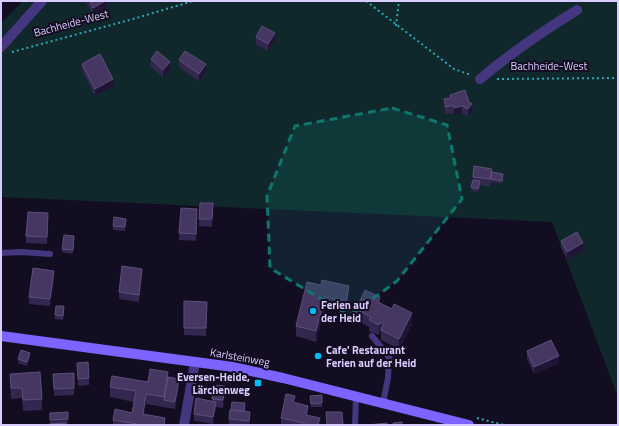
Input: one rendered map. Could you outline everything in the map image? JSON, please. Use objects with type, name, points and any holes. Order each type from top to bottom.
[{"type":"street","points":[[5,50],[42,1]]},
{"type":"street","name":"Bachheide-West","points":[[480,79],[548,27],[577,10]]},
{"type":"street","name":"Karlsteinweg","points":[[1,336],[195,362],[260,373],[470,425]]},
{"type":"street","points":[[184,425],[195,362]]},
{"type":"lane","points":[[1,254],[21,252],[50,254]]},
{"type":"lane","points":[[372,336],[389,357],[388,378],[383,403]]},
{"type":"lane","points":[[355,425],[356,396]]},
{"type":"path","name":"Bachheide-West","points":[[5,50],[133,19],[193,1]]},
{"type":"path","name":"Bachheide-West","points":[[366,1],[396,26],[454,69],[480,79],[618,78]]},
{"type":"path","points":[[396,26],[399,1]]},
{"type":"highlighted area","points":[[392,108],[447,125],[462,199],[397,281],[349,316],[270,268],[267,196],[295,126]]},
{"type":"green space","points":[[23,1],[618,1],[618,397],[552,222],[1,197],[1,23]]},
{"type":"building","points":[[90,1],[105,1],[93,8]]},
{"type":"building","points":[[262,26],[275,33],[268,44],[256,37]]},
{"type":"building","points":[[157,51],[170,62],[163,70],[151,59]]},
{"type":"building","points":[[185,51],[206,64],[199,74],[179,60]]},
{"type":"building","points":[[100,54],[113,79],[95,89],[82,64]]},
{"type":"building","points":[[465,90],[469,102],[472,104],[468,109],[462,106],[454,108],[454,105],[446,107],[444,99],[451,98],[450,95]]},
{"type":"building","points":[[474,166],[492,169],[490,179],[473,177]]},
{"type":"building","points":[[492,172],[503,174],[502,181],[491,179]]},
{"type":"building","points":[[473,180],[480,181],[478,189],[471,187]]},
{"type":"building","points":[[200,203],[213,203],[212,219],[199,219]]},
{"type":"building","points":[[181,208],[197,209],[196,234],[179,233]]},
{"type":"building","points":[[28,212],[48,213],[47,237],[26,236]]},
{"type":"building","points":[[114,217],[126,219],[125,227],[113,226]]},
{"type":"building","points":[[577,232],[583,243],[567,252],[561,241]]},
{"type":"building","points":[[64,235],[74,236],[73,250],[62,249]]},
{"type":"building","points":[[122,266],[142,269],[139,295],[119,292]]},
{"type":"building","points":[[33,268],[54,271],[50,299],[29,297]]},
{"type":"building","points":[[322,280],[349,286],[346,302],[325,297],[316,331],[296,326],[307,282],[321,285]]},
{"type":"building","points":[[365,290],[380,297],[378,302],[392,309],[394,304],[412,313],[399,339],[381,330],[384,324],[380,322],[379,325],[369,320],[371,317],[356,309]]},
{"type":"building","points":[[184,301],[207,302],[206,328],[184,328]]},
{"type":"building","points":[[56,306],[64,306],[63,316],[55,315]]},
{"type":"building","points":[[551,340],[559,356],[534,367],[527,351]]},
{"type":"building","points":[[21,350],[30,353],[27,362],[18,359]]},
{"type":"building","points":[[88,362],[89,378],[78,379],[77,363]]},
{"type":"building","points":[[150,369],[168,372],[164,397],[146,394],[143,414],[165,418],[164,425],[143,425],[113,420],[115,409],[132,413],[136,391],[110,387],[112,376],[148,382]]},
{"type":"building","points":[[40,372],[42,399],[23,400],[22,388],[11,388],[10,374]]},
{"type":"building","points":[[74,373],[74,388],[54,389],[53,374]]},
{"type":"building","points":[[168,377],[179,379],[175,402],[164,400]]},
{"type":"building","points":[[213,385],[225,386],[223,400],[212,399]]},
{"type":"building","points":[[286,394],[295,396],[293,402],[308,406],[306,415],[320,418],[318,425],[304,425],[304,423],[281,418]]},
{"type":"building","points":[[322,395],[322,403],[311,404],[310,396]]},
{"type":"building","points":[[196,398],[216,402],[213,417],[194,414]]},
{"type":"building","points":[[232,402],[245,403],[244,411],[231,410]]},
{"type":"building","points":[[230,410],[250,412],[249,421],[229,419]]},
{"type":"building","points":[[68,412],[68,419],[50,420],[50,413]]},
{"type":"building","points":[[326,412],[342,412],[343,425],[327,425]]},
{"type":"building","points":[[402,422],[402,425],[393,425],[393,423]]},
{"type":"building","points":[[66,423],[66,425],[49,425],[49,424]]},
{"type":"building","points":[[387,423],[387,425],[368,425]]},
{"type":"place","name":"Ferien auf der Heid","points":[[313,311]]},
{"type":"place","name":"Cafe' Restaurant Ferien auf der Heid","points":[[318,356]]},
{"type":"place","name":"Eversen-Heide, Lärchenweg","points":[[258,383]]}]
